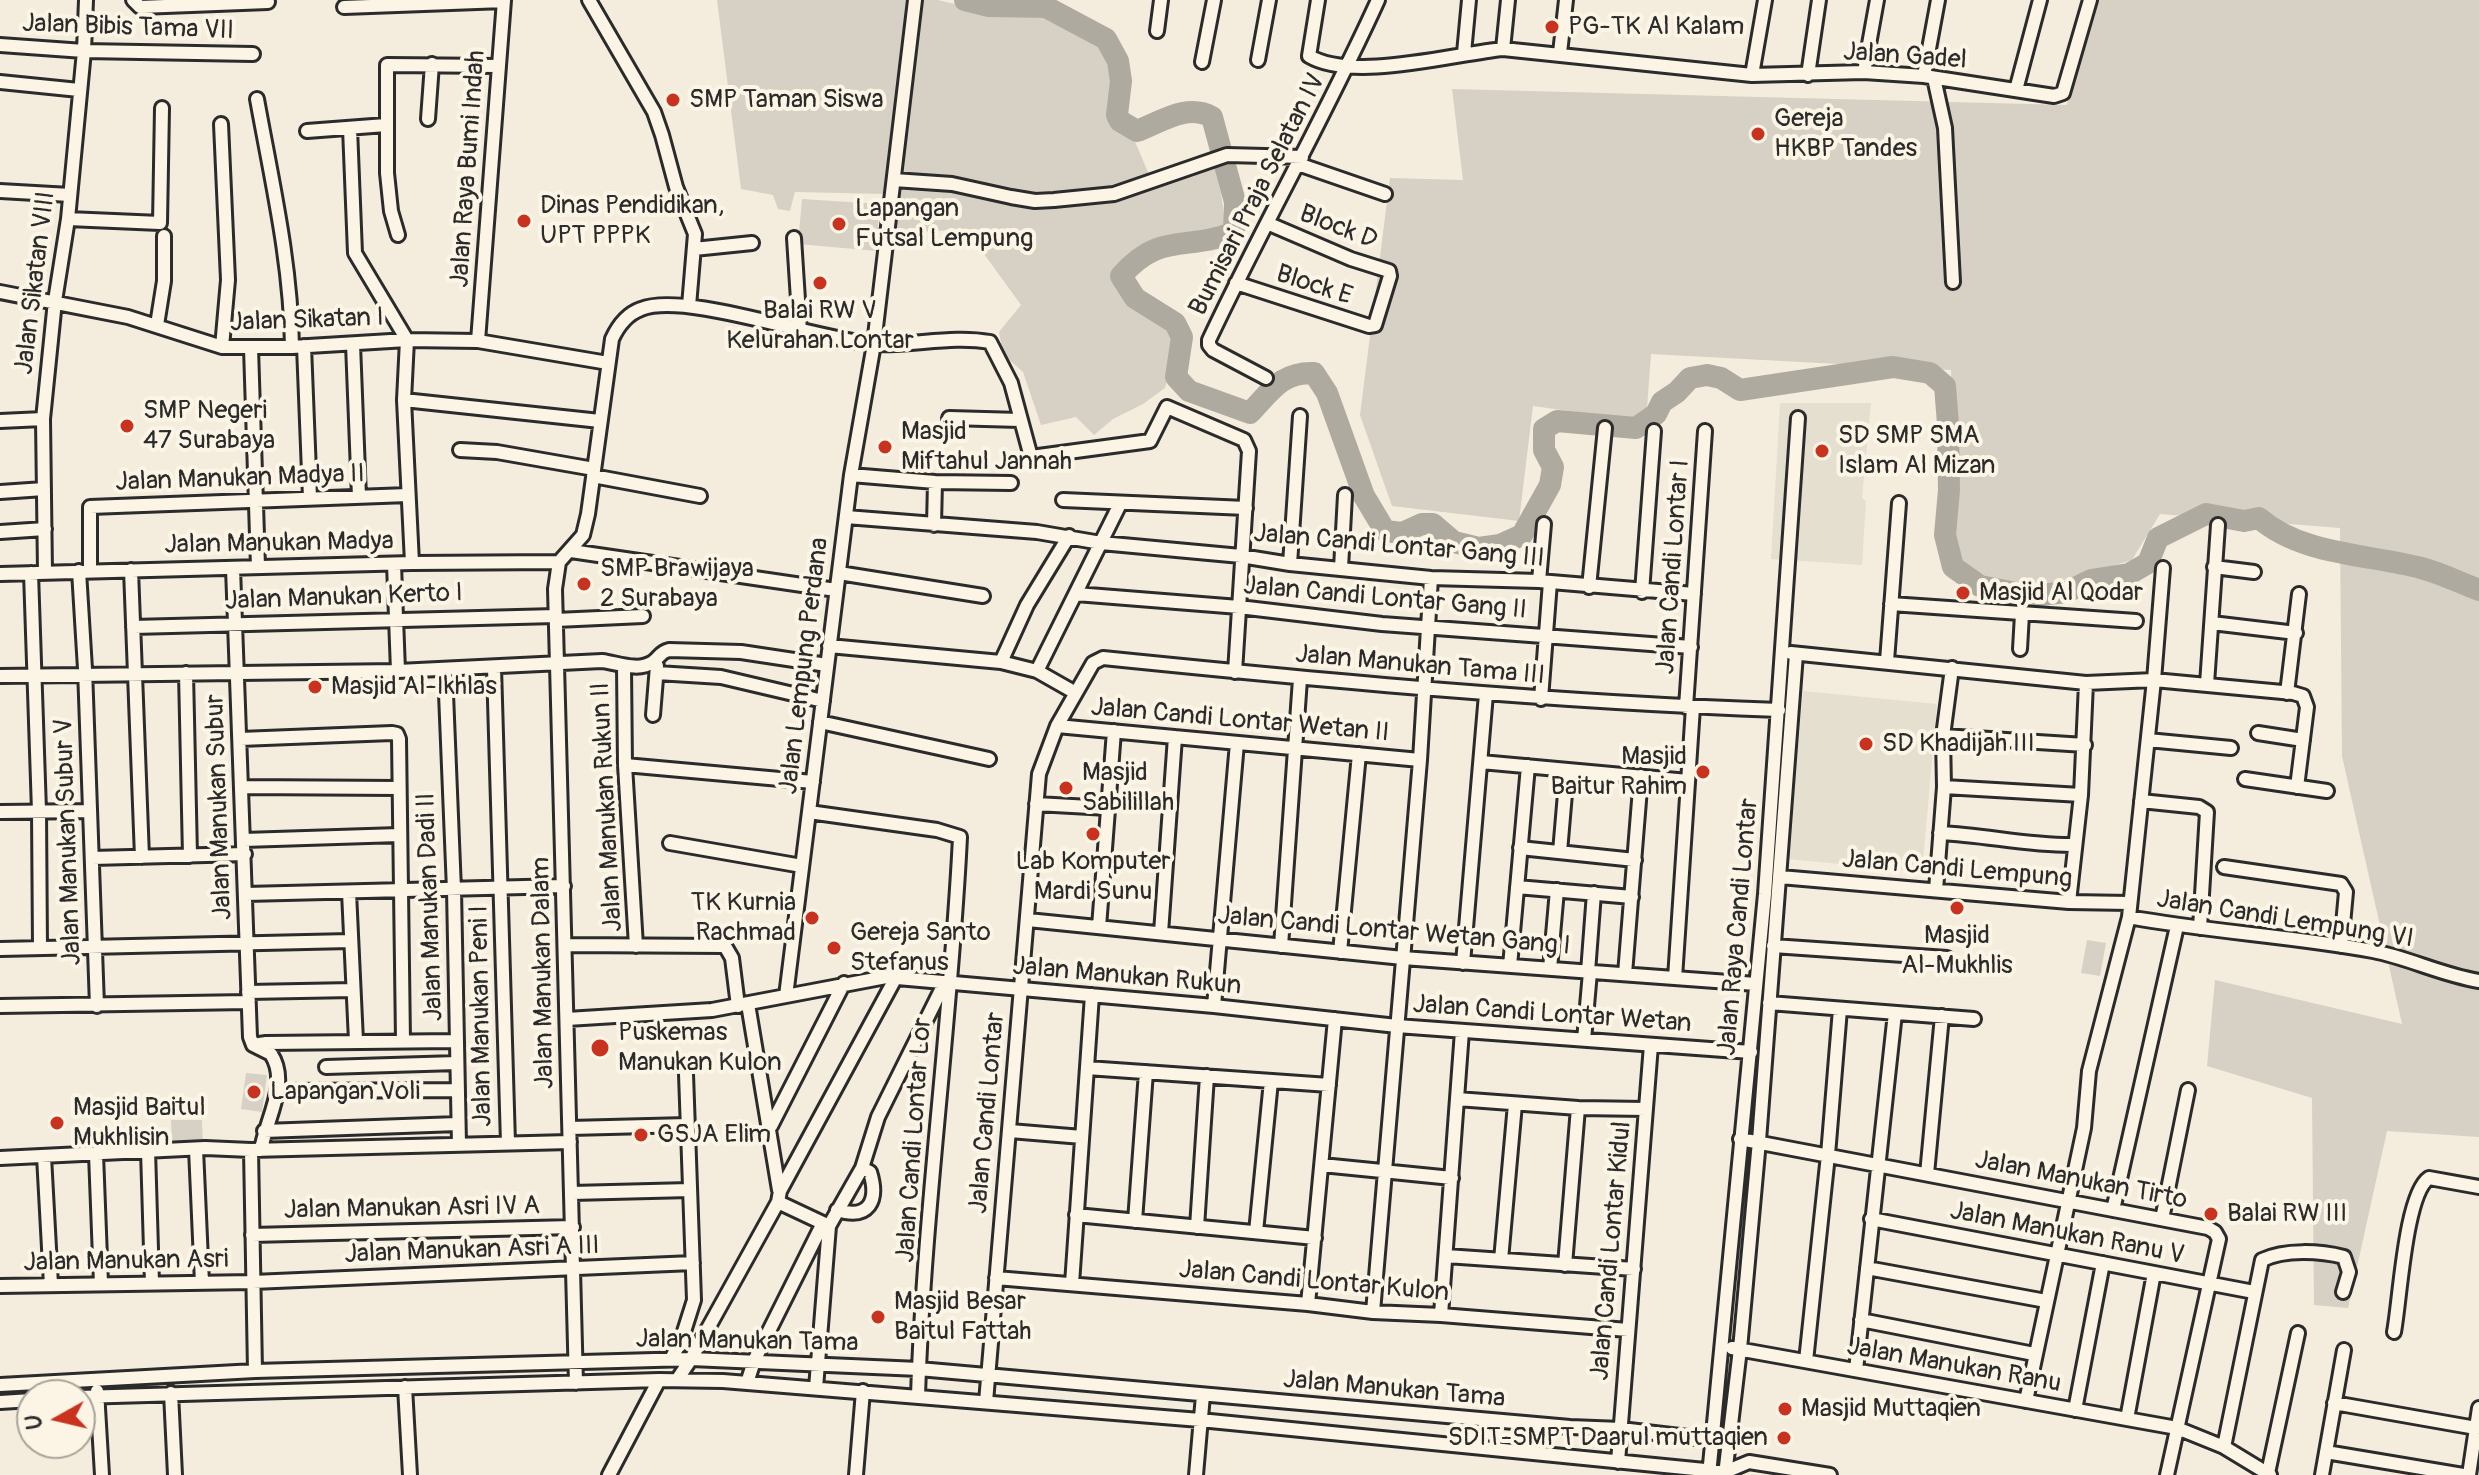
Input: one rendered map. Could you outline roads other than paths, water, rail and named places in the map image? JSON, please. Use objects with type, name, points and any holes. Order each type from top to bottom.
[{"type":"street","name":"Jalan Sikatan VIII","points":[[45,572],[43,419],[55,301],[68,219],[86,0]]},
{"type":"street","points":[[133,0],[140,7],[268,2]]},
{"type":"street","points":[[589,0],[654,112],[676,187],[695,234],[689,306]]},
{"type":"street","name":"Jalan Lempung Perdana","points":[[786,996],[851,475],[874,344],[915,0]]},
{"type":"street","points":[[1157,31],[1161,0]]},
{"type":"street","points":[[1202,62],[1214,0]]},
{"type":"street","points":[[1258,60],[1269,0]]},
{"type":"street","name":"Jalan Gadel","points":[[1318,0],[1309,56],[1317,61],[1348,66],[1406,64],[1503,49],[1752,75],[1864,72],[1929,77],[2054,96],[2063,93],[2090,0]]},
{"type":"street","name":"Bumisari Praja Selatan IV","points":[[1266,378],[1209,345],[1236,283],[1348,66],[1378,0]]},
{"type":"street","points":[[1464,53],[1469,0]]},
{"type":"street","points":[[1503,49],[1508,0]]},
{"type":"street","points":[[1560,53],[1566,0]]},
{"type":"street","points":[[1752,75],[1765,0]]},
{"type":"street","points":[[1808,75],[1819,0]]},
{"type":"street","points":[[1864,72],[1877,0]]},
{"type":"street","points":[[1938,0],[1929,77],[1945,128],[1953,282]]},
{"type":"street","points":[[2016,90],[2040,0]]},
{"type":"street","points":[[344,7],[504,1]]},
{"type":"street","name":"Jalan Raya Bumi Indah","points":[[478,341],[504,1]]},
{"type":"street","name":"Jalan Bibis Tama VII","points":[[0,45],[84,51],[253,54]]},
{"type":"street","points":[[428,119],[432,64]]},
{"type":"street","points":[[398,235],[389,196],[387,65],[498,66]]},
{"type":"street","points":[[0,82],[79,90]]},
{"type":"street","points":[[257,99],[285,248],[298,346],[310,498]]},
{"type":"street","points":[[68,219],[160,223],[162,108]]},
{"type":"street","points":[[221,124],[228,280],[222,347]]},
{"type":"street","points":[[307,131],[386,125]]},
{"type":"street","points":[[350,128],[355,253],[407,340],[404,400],[412,563]]},
{"type":"street","points":[[894,180],[952,184],[1035,201],[1061,200],[1114,194],[1221,157],[1300,160],[1385,194]]},
{"type":"street","points":[[0,191],[70,195]]},
{"type":"street","name":"Block D","points":[[1267,223],[1351,259],[1389,271],[1390,276]]},
{"type":"street","points":[[157,325],[164,281],[164,236]]},
{"type":"street","points":[[794,238],[800,331]]},
{"type":"street","points":[[694,249],[752,243]]},
{"type":"street","name":"Block E","points":[[1236,283],[1373,326],[1390,276]]},
{"type":"street","name":"Jalan Sikatan I","points":[[0,292],[55,301],[157,325],[222,347],[407,340],[478,341],[608,363]]},
{"type":"street","points":[[559,562],[583,535],[612,339],[633,312],[649,306],[689,306],[874,344],[990,342],[1011,383],[1031,457],[1150,441],[1167,407],[1247,443],[1246,508],[1235,672]]},
{"type":"street","points":[[353,344],[359,497]]},
{"type":"street","points":[[251,348],[258,567]]},
{"type":"street","points":[[404,400],[600,421]]},
{"type":"street","points":[[1290,564],[1300,416]]},
{"type":"street","points":[[949,418],[1020,420]]},
{"type":"street","name":"Jalan Raya Candi Lontar","points":[[1725,1474],[1740,1349],[1769,1003],[1771,903],[1790,653],[1798,418]]},
{"type":"street","points":[[0,421],[43,419]]},
{"type":"street","points":[[1589,587],[1605,428]]},
{"type":"street","points":[[1642,592],[1654,431]]},
{"type":"street","name":"Jalan Candi Lontar I","points":[[1675,978],[1705,431]]},
{"type":"street","points":[[460,450],[497,452],[700,496]]},
{"type":"street","points":[[851,475],[935,482],[1011,483]]},
{"type":"street","points":[[934,525],[935,482]]},
{"type":"street","points":[[0,492],[44,489]]},
{"type":"street","name":"Jalan Manukan Madya II","points":[[84,571],[90,507],[408,495]]},
{"type":"street","points":[[1341,568],[1345,495]]},
{"type":"street","points":[[1063,500],[1246,508]]},
{"type":"street","points":[[1887,661],[1899,503]]},
{"type":"street","points":[[1037,671],[1120,504]]},
{"type":"street","name":"Jalan Candi Lontar Gang III","points":[[846,517],[1069,536],[1101,543],[1431,578],[1544,582],[1694,594]]},
{"type":"street","points":[[1541,699],[1544,524]]},
{"type":"street","points":[[2207,684],[2218,525]]},
{"type":"street","points":[[0,532],[45,529]]},
{"type":"street","points":[[1001,662],[1027,605],[1069,536]]},
{"type":"street","points":[[571,551],[836,590]]},
{"type":"street","name":"Jalan Manukan Madya","points":[[0,574],[559,562]]},
{"type":"street","name":"Jalan Manukan Dalam","points":[[559,562],[555,589],[576,1383]]},
{"type":"street","points":[[0,676],[398,671],[394,564]]},
{"type":"street","points":[[2214,567],[2254,572]]},
{"type":"street","name":"Jalan Manukan Subur","points":[[233,568],[248,997],[253,1045]]},
{"type":"street","points":[[2026,1401],[2084,1128],[2089,1071],[2130,910],[2163,568]]},
{"type":"street","points":[[131,570],[142,857]]},
{"type":"street","name":"Jalan Manukan Subur V","points":[[84,571],[97,1006]]},
{"type":"street","points":[[31,573],[40,948]]},
{"type":"street","points":[[839,573],[983,596]]},
{"type":"street","points":[[1373,1312],[1420,760],[1431,578]]},
{"type":"street","name":"Jalan Candi Lontar Gang II","points":[[1076,594],[1239,607],[1323,619],[1691,647]]},
{"type":"street","points":[[2287,693],[2299,594]]},
{"type":"street","points":[[1891,604],[2136,621]]},
{"type":"street","points":[[2020,649],[2022,614]]},
{"type":"street","name":"Jalan Manukan Kerto I","points":[[133,627],[396,618],[643,616]]},
{"type":"street","points":[[2212,623],[2296,633]]},
{"type":"street","points":[[829,646],[1001,662],[1037,671],[1074,692]]},
{"type":"street","points":[[624,667],[646,664],[669,650],[727,652],[827,665]]},
{"type":"street","points":[[1790,653],[2086,683],[2154,680],[2303,696],[2307,707],[2297,787]]},
{"type":"street","name":"Jalan Raya Candi Lontar","points":[[1784,734],[1779,710],[1790,653]]},
{"type":"street","name":"Jalan Manukan Tama III","points":[[1074,692],[1093,663],[1103,658],[1300,679],[1541,699],[1779,710]]},
{"type":"street","points":[[653,715],[656,659]]},
{"type":"street","name":"Jalan Manukan Rukun II","points":[[398,671],[602,661],[624,667],[625,765],[636,946],[566,945]]},
{"type":"street","name":"Jalan Manukan Peni I","points":[[494,667],[508,1143]]},
{"type":"street","points":[[1936,890],[1944,787],[1943,736],[1952,668]]},
{"type":"street","name":"Jalan Manukan Dadi II","points":[[445,669],[454,890],[459,1144]]},
{"type":"street","points":[[186,673],[190,856]]},
{"type":"street","points":[[657,673],[721,677],[823,701]]},
{"type":"street","points":[[1281,946],[1300,679]]},
{"type":"street","points":[[2069,902],[2085,745],[2086,683]]},
{"type":"street","name":"Jalan Candi Lontar","points":[[986,1402],[1039,774],[1074,692]]},
{"type":"street","points":[[1463,963],[1486,694]]},
{"type":"street","points":[[820,722],[989,759]]},
{"type":"street","name":"Jalan Candi Lontar Wetan II","points":[[1057,726],[1420,760]]},
{"type":"street","points":[[1099,927],[1114,731]]},
{"type":"street","points":[[2258,733],[2303,740]]},
{"type":"street","points":[[240,739],[397,734],[403,1041]]},
{"type":"street","points":[[1943,736],[2085,745]]},
{"type":"street","points":[[1161,933],[1175,737]]},
{"type":"street","points":[[2148,740],[2231,748]]},
{"type":"street","points":[[1214,1006],[1237,743]]},
{"type":"street","points":[[1340,952],[1359,754]]},
{"type":"street","points":[[1481,762],[1688,781]]},
{"type":"street","points":[[625,765],[813,782]]},
{"type":"street","points":[[1510,966],[1528,766]]},
{"type":"street","points":[[1560,852],[1567,770]]},
{"type":"street","points":[[1625,974],[1641,776]]},
{"type":"street","points":[[2245,779],[2327,791]]},
{"type":"street","points":[[242,787],[399,788]]},
{"type":"street","points":[[1944,787],[2081,795]]},
{"type":"street","points":[[2141,801],[2199,807],[2207,812],[2200,928]]},
{"type":"street","points":[[1036,804],[1108,808]]},
{"type":"street","points":[[0,812],[90,811]]},
{"type":"street","name":"Jalan Candi Lontar Lor","points":[[809,812],[889,822],[960,837],[946,984],[918,1396]]},
{"type":"street","points":[[1940,833],[1974,834],[2041,846],[2075,845]]},
{"type":"street","points":[[244,840],[399,835]]},
{"type":"street","name":"Jalan Raya Candi Lontar","points":[[1771,903],[1780,877],[1776,840]]},
{"type":"street","points":[[670,843],[802,866]]},
{"type":"street","points":[[1520,848],[1635,860]]},
{"type":"street","points":[[92,858],[245,854]]},
{"type":"street","points":[[2224,867],[2341,884],[2346,892],[2341,946]]},
{"type":"street","name":"Jalan Candi Lempung","points":[[1780,877],[2130,910]]},
{"type":"street","points":[[246,894],[564,886]]},
{"type":"street","points":[[1517,887],[1632,897]]},
{"type":"street","points":[[1550,969],[1557,890]]},
{"type":"street","points":[[349,892],[356,1041]]},
{"type":"street","points":[[1584,1040],[1594,893]]},
{"type":"street","name":"Jalan Candi Lempung VI","points":[[2130,910],[2177,926],[2341,946],[2399,957],[2458,978],[2479,981]]},
{"type":"street","name":"Jalan Candi Lontar Wetan Gang I","points":[[1028,920],[1403,958],[1756,984]]},
{"type":"street","points":[[2113,1210],[2177,926]]},
{"type":"street","points":[[0,949],[350,941]]},
{"type":"street","points":[[1769,943],[1947,958]]},
{"type":"street","name":"Jalan Raya Candi Lontar","points":[[1709,1473],[1756,984],[1769,943]]},
{"type":"street","points":[[636,946],[725,946],[732,958],[770,1127],[779,1196]]},
{"type":"street","name":"Jalan Manukan Rukun","points":[[567,1019],[684,1013],[743,1005],[886,977],[1214,1006],[1397,1026]]},
{"type":"street","points":[[677,1380],[895,979]]},
{"type":"street","points":[[770,1127],[844,983]]},
{"type":"street","points":[[747,1383],[754,1361],[826,1224],[862,1168],[878,1117],[946,984]]},
{"type":"street","points":[[0,1006],[97,1006],[353,990]]},
{"type":"street","points":[[1072,1284],[1092,995]]},
{"type":"street","points":[[1769,1003],[1974,1019]]},
{"type":"street","points":[[1806,1361],[1840,1009]]},
{"type":"street","points":[[1856,1370],[1895,1013]]},
{"type":"street","points":[[1927,1174],[1942,1016]]},
{"type":"street","points":[[1308,1304],[1335,1019]]},
{"type":"street","name":"Jalan Candi Lontar Wetan","points":[[1397,1026],[1751,1052]]},
{"type":"street","points":[[1441,1315],[1462,1031]]},
{"type":"street","points":[[253,1045],[456,1041]]},
{"type":"street","points":[[253,1045],[271,1054],[279,1073],[278,1091],[256,1150],[252,1235],[255,1371]]},
{"type":"street","name":"Jalan Candi Lontar Kidul","points":[[1618,1462],[1651,1045]]},
{"type":"street","points":[[326,1067],[457,1063]]},
{"type":"street","points":[[1087,1068],[1329,1085]]},
{"type":"street","points":[[1135,1221],[1146,1072]]},
{"type":"street","points":[[671,1359],[693,1308],[686,1074]]},
{"type":"street","points":[[1197,1227],[1207,1076]]},
{"type":"street","points":[[1256,1232],[1271,1081]]},
{"type":"street","points":[[278,1091],[458,1090]]},
{"type":"street","points":[[2162,1219],[2188,1090]]},
{"type":"street","points":[[1457,1099],[1578,1108],[1646,1109]]},
{"type":"street","points":[[1501,1260],[1515,1104]]},
{"type":"street","points":[[1565,1265],[1578,1108]]},
{"type":"street","points":[[264,1131],[458,1124]]},
{"type":"street","points":[[0,1158],[148,1150],[508,1143],[688,1125]]},
{"type":"street","points":[[1010,1131],[1082,1137]]},
{"type":"street","name":"Jalan Manukan Tirto","points":[[1740,1139],[2208,1228],[2215,1232],[2219,1239],[2167,1475]]},
{"type":"street","points":[[196,1149],[202,1283]]},
{"type":"street","points":[[148,1150],[152,1283]]},
{"type":"street","points":[[96,1154],[101,1284]]},
{"type":"street","points":[[44,1156],[51,1285]]},
{"type":"street","points":[[1322,1165],[1452,1178]]},
{"type":"street","points":[[837,1210],[855,1214],[868,1209],[873,1179],[870,1172],[862,1168]]},
{"type":"street","points":[[2394,1332],[2406,1240],[2419,1188],[2429,1178],[2479,1187]]},
{"type":"street","points":[[572,1193],[690,1190]]},
{"type":"street","points":[[779,1196],[826,1224]]},
{"type":"street","points":[[1076,1215],[1315,1238]]},
{"type":"street","name":"Jalan Manukan Ranu V","points":[[1871,1219],[2254,1292]]},
{"type":"street","points":[[816,1388],[826,1224]]},
{"type":"street","name":"Jalan Manukan Asri IV A","points":[[252,1235],[573,1227]]},
{"type":"street","points":[[2224,1447],[2262,1260],[2285,1254],[2329,1253],[2344,1257],[2349,1272],[2343,1292]]},
{"type":"street","points":[[1446,1256],[1634,1269]]},
{"type":"street","name":"Jalan Manukan Asri A III","points":[[253,1282],[693,1263]]},
{"type":"street","points":[[2075,1410],[2103,1263]]},
{"type":"street","points":[[1867,1268],[2046,1301]]},
{"type":"street","points":[[2127,1419],[2154,1273]]},
{"type":"street","name":"Jalan Candi Lontar Kulon","points":[[996,1278],[1373,1312],[1628,1330]]},
{"type":"street","name":"Jalan Manukan Asri","points":[[0,1286],[253,1282]]},
{"type":"street","points":[[1861,1320],[2034,1354]]},
{"type":"street","points":[[2269,1474],[2298,1333]]},
{"type":"street","name":"Jalan Manukan Ranu","points":[[1723,1347],[2177,1428],[2224,1447],[2269,1474]]},
{"type":"street","points":[[2322,1475],[2344,1350]]},
{"type":"street","name":"Jalan Manukan Tama","points":[[0,1385],[255,1371],[671,1359],[754,1361],[919,1369],[1555,1426],[1621,1429],[1730,1442]]},
{"type":"street","points":[[464,1367],[466,1387]]},
{"type":"street","points":[[196,1374],[197,1393]]},
{"type":"street","points":[[97,1380],[102,1475]]},
{"type":"street","points":[[609,1475],[659,1380]]},
{"type":"street","name":"Jalan Manukan Tama","points":[[98,1401],[171,1393],[659,1380],[747,1383],[1200,1420],[1725,1474]]},
{"type":"street","points":[[405,1387],[410,1475]]},
{"type":"street","points":[[856,1475],[863,1391]]},
{"type":"street","points":[[171,1393],[175,1475]]},
{"type":"street","points":[[1196,1475],[1203,1395]]},
{"type":"street","points":[[2334,1403],[2476,1428]]},
{"type":"street","points":[[2469,1475],[2479,1408]]},
{"type":"street","points":[[1730,1442],[1749,1462]]},
{"type":"street","points":[[2326,1452],[2463,1475]]},
{"type":"street","points":[[1725,1474],[1749,1462],[1830,1475]]},
{"type":"waterway","points":[[965,0],[989,6],[1046,7],[1106,39],[1118,61],[1121,81],[1117,115],[1120,121],[1137,131],[1184,113],[1203,113],[1212,117],[1235,202],[1234,232],[1218,238],[1162,247],[1135,262],[1121,276],[1135,298],[1175,323],[1182,337],[1176,377],[1189,391],[1250,413],[1285,379],[1314,373],[1327,393],[1364,496],[1385,531],[1402,533],[1422,524],[1433,524],[1454,542],[1479,548],[1500,545],[1522,535],[1550,485],[1553,467],[1544,450],[1544,429],[1557,421],[1636,428],[1656,414],[1662,402],[1690,378],[1707,375],[1721,378],[1740,390],[1893,367],[1930,373],[1945,386],[1949,490],[1945,535],[1953,567],[1980,586],[2031,596],[2067,592],[2091,580],[2129,574],[2148,563],[2158,538],[2206,514],[2244,521],[2259,518],[2276,530],[2315,546],[2421,568],[2479,590]]},
{"type":"place","name":"PG-TK Al Kalam","points":[[1552,27]]},
{"type":"place","name":"SMP Taman Siswa","points":[[673,100]]},
{"type":"place","name":"Gereja HKBP Tandes","points":[[1758,134]]},
{"type":"place","name":"Dinas Pendidikan, UPT PPPK","points":[[524,221]]},
{"type":"place","name":"Lapangan Futsal Lempung","points":[[839,224]]},
{"type":"place","name":"Balai RW V Kelurahan Lontar","points":[[820,283]]},
{"type":"place","name":"SMP Negeri 47 Surabaya","points":[[127,426]]},
{"type":"place","name":"Masjid Miftahul Jannah","points":[[885,447]]},
{"type":"place","name":"SD SMP SMA Islam Al Mizan","points":[[1822,451]]},
{"type":"place","name":"SMP Brawijaya 2 Surabaya","points":[[584,584]]},
{"type":"place","name":"Masjid Al Qodar","points":[[1963,593]]},
{"type":"place","name":"Masjid Al-Ikhlas","points":[[315,687]]},
{"type":"place","name":"SD Khadijah III","points":[[1866,744]]},
{"type":"place","name":"Masjid Baitur Rahim","points":[[1703,772]]},
{"type":"place","name":"Masjid Sabilillah","points":[[1066,788]]},
{"type":"place","name":"Lab Komputer Mardi Sunu","points":[[1093,834]]},
{"type":"place","name":"Masjid Al-Mukhlis","points":[[1957,908]]},
{"type":"place","name":"TK Kurnia Rachmad","points":[[812,918]]},
{"type":"place","name":"Gereja Santo Stefanus","points":[[834,948]]},
{"type":"place","name":"Puskemas Manukan Kulon","points":[[600,1048]]},
{"type":"place","name":"Lapangan Voli","points":[[254,1092]]},
{"type":"place","name":"Masjid Baitul Mukhlisin","points":[[57,1123]]},
{"type":"place","name":"GSJA Elim","points":[[641,1135]]},
{"type":"place","name":"Balai RW III","points":[[2211,1214]]},
{"type":"place","name":"Masjid Besar Baitul Fattah","points":[[878,1317]]},
{"type":"place","name":"Masjid Muttaqien","points":[[1785,1409]]},
{"type":"place","name":"SDIT-SMPT Daarul muttaqien","points":[[1784,1438]]}]
